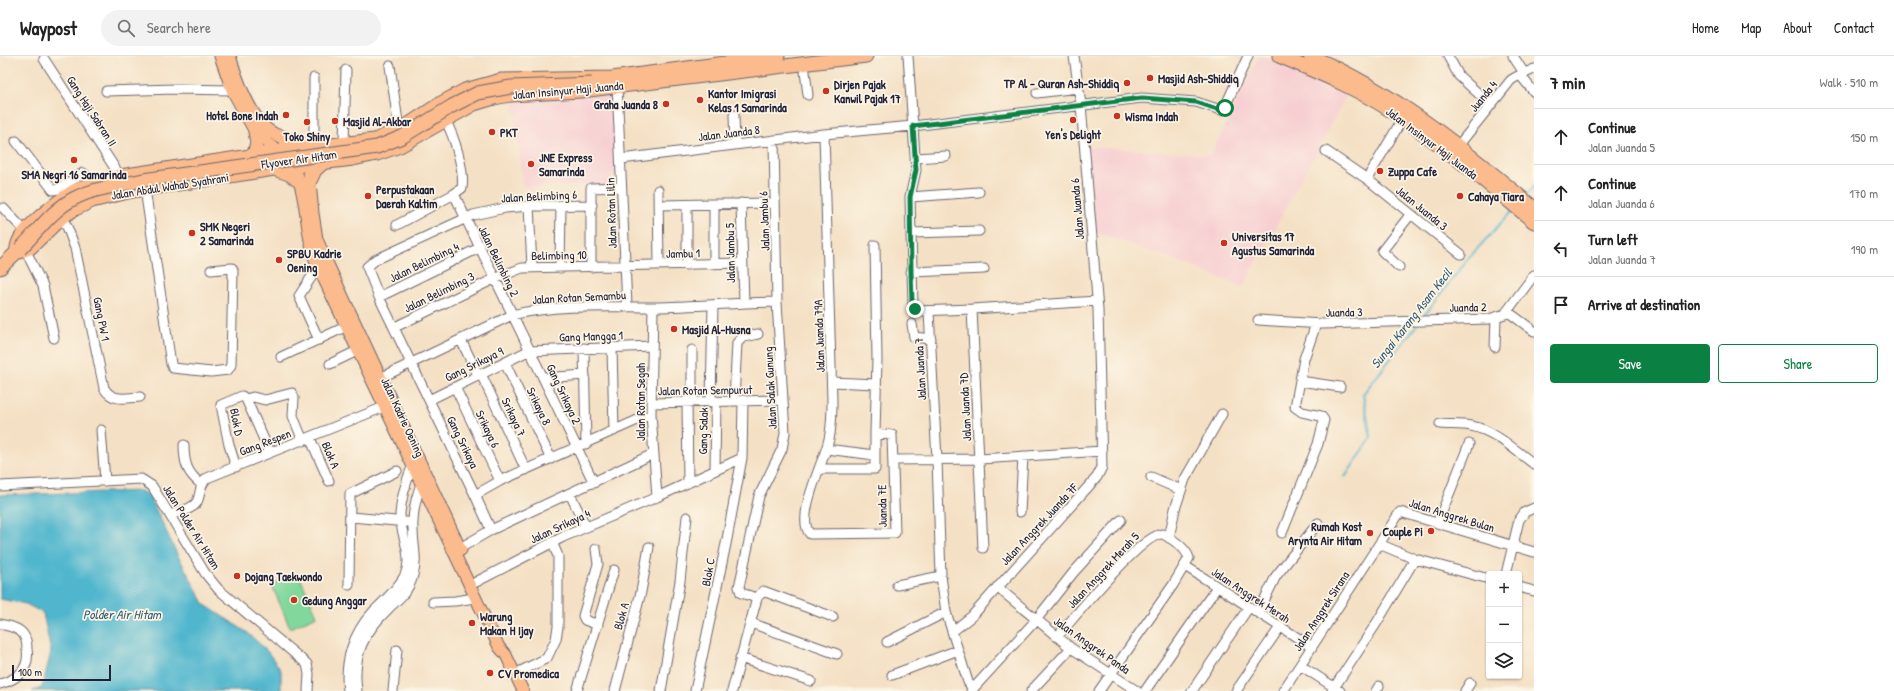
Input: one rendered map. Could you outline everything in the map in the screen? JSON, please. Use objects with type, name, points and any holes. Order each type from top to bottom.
[{"type":"highway","name":"Jalan Insinyur Haji Juanda","points":[[294,166],[353,160],[377,154],[400,146],[474,104],[494,98],[539,93],[581,91],[614,83],[754,57],[775,58],[804,64],[866,56]]},
{"type":"highway","name":"Jalan Insinyur Haji Juanda","points":[[1279,56],[1313,62],[1376,89],[1416,114],[1458,146],[1507,193],[1534,222]]},
{"type":"highway","name":"Jalan Insinyur Haji Juanda","points":[[281,151],[375,140],[399,129],[465,90],[485,83],[526,79],[614,83],[775,58]]},
{"type":"highway","name":"Jalan Insinyur Haji Juanda","points":[[1313,62],[1403,118],[1452,155],[1507,193],[1534,208]]},
{"type":"highway","name":"Flyover Air Hitam","points":[[21,251],[46,222],[69,202],[84,194],[143,180],[377,147],[402,137],[452,106],[478,93],[511,87],[614,83]]},
{"type":"highway","points":[[254,155],[257,142],[255,132]]},
{"type":"highway","points":[[279,136],[313,147]]},
{"type":"highway","name":"Jalan Abdul Wahab Syahrani","points":[[21,251],[19,241],[26,232],[52,207],[71,192],[120,176],[281,151]]},
{"type":"highway","points":[[277,170],[305,181],[323,163]]},
{"type":"highway","points":[[186,166],[188,183]]},
{"type":"highway","name":"Jalan Abdul Wahab Syahrani","points":[[0,268],[21,251],[44,236],[62,217],[92,201],[111,195],[145,189],[277,170],[294,166]]},
{"type":"main road","points":[[220,56],[232,90],[255,132],[281,151],[305,181]]},
{"type":"main road","points":[[230,56],[241,88],[257,117],[265,127],[295,149],[308,165],[305,181]]},
{"type":"main road","name":"Jalan Kadrie Oening","points":[[305,181],[307,230],[318,267],[345,327],[376,380],[384,407],[412,467],[423,479]]},
{"type":"main road","name":"Jalan Kadrie Oening","points":[[305,181],[313,213],[317,238],[376,380],[456,550],[475,598],[499,647],[506,655]]},
{"type":"main road","name":"Jalan Kadrie Oening","points":[[456,550],[476,582],[504,645],[506,655],[523,691]]},
{"type":"street","points":[[908,56],[916,158],[916,173],[910,197],[911,272],[914,308],[917,311],[929,312],[972,309],[1097,306]]},
{"type":"street","name":"Jalan Juanda 6","points":[[1074,56],[1081,105],[1097,306],[1102,451],[1102,467],[1097,477]]},
{"type":"street","points":[[913,126],[1142,98],[1196,102],[1221,110],[1225,107],[1248,56]]},
{"type":"street","points":[[1448,56],[1459,76],[1491,105]]},
{"type":"street","points":[[1514,56],[1522,74],[1534,92]]},
{"type":"street","name":"Gang Haji Sabran II","points":[[44,59],[120,176]]},
{"type":"street","points":[[804,64],[808,95]]},
{"type":"street","points":[[390,66],[399,129]]},
{"type":"street","name":"Juanda 4","points":[[1458,146],[1511,80],[1534,69]]},
{"type":"street","points":[[344,144],[346,70]]},
{"type":"street","points":[[313,147],[314,78]]},
{"type":"street","points":[[614,83],[621,159]]},
{"type":"street","points":[[1037,93],[1078,88]]},
{"type":"street","points":[[106,91],[176,89],[232,90]]},
{"type":"street","points":[[734,115],[735,145]]},
{"type":"street","points":[[1367,179],[1403,118]]},
{"type":"street","points":[[397,225],[454,194],[462,188],[464,179],[454,141],[445,120]]},
{"type":"street","name":"Jalan Juanda 8","points":[[621,159],[824,134],[913,126]]},
{"type":"street","name":"Jalan Juanda 79A","points":[[808,532],[806,517],[808,498],[826,449],[831,421],[832,382],[824,134]]},
{"type":"street","name":"Jalan Jambu 6","points":[[774,140],[777,302]]},
{"type":"street","points":[[16,141],[53,190],[58,189],[83,173],[93,184]]},
{"type":"street","name":"Jalan Juanda 3","points":[[1326,151],[1367,179],[1410,215],[1461,254]]},
{"type":"street","points":[[916,158],[946,156]]},
{"type":"street","name":"Jalan Rotan Lilin","points":[[621,159],[627,306]]},
{"type":"street","points":[[591,267],[592,187],[618,187]]},
{"type":"street","points":[[145,189],[171,364],[173,368],[211,372],[228,370],[231,365],[233,270],[228,268],[211,270]]},
{"type":"street","points":[[658,190],[659,265]]},
{"type":"street","points":[[910,197],[979,192]]},
{"type":"street","name":"Jalan Belimbing 2","points":[[454,194],[512,315]]},
{"type":"street","name":"Jalan Jambu 5","points":[[741,203],[744,303]]},
{"type":"street","points":[[658,205],[687,206],[775,203]]},
{"type":"street","points":[[714,204],[714,264]]},
{"type":"street","points":[[560,268],[561,205]]},
{"type":"street","points":[[529,206],[532,267]]},
{"type":"street","name":"Jalan Belimbing 6","points":[[367,270],[369,265],[375,260],[465,218],[499,210],[529,206],[592,206]]},
{"type":"street","points":[[687,206],[687,265]]},
{"type":"street","points":[[3,208],[26,232]]},
{"type":"street","points":[[1399,267],[1382,251],[1410,215]]},
{"type":"street","name":"Gang PW 1","points":[[62,217],[75,248],[104,388],[108,395],[112,398],[140,397]]},
{"type":"street","points":[[911,233],[979,231]]},
{"type":"street","points":[[819,469],[875,469],[875,245]]},
{"type":"street","name":"Jalan Belimbing 4","points":[[379,297],[480,248]]},
{"type":"street","points":[[21,251],[43,286],[54,338]]},
{"type":"street","name":"Jambu 1","points":[[626,267],[742,263]]},
{"type":"street","points":[[318,267],[299,296],[319,340]]},
{"type":"street","name":"Belimbing 10","points":[[494,279],[513,271],[532,267],[626,267]]},
{"type":"street","points":[[911,272],[984,269]]},
{"type":"street","name":"Gang Srikaya","points":[[367,270],[491,530]]},
{"type":"street","name":"Juanda 2","points":[[1430,320],[1485,320],[1496,318],[1507,311],[1534,274]]},
{"type":"street","name":"Jalan Belimbing 3","points":[[395,327],[494,279]]},
{"type":"street","name":"Jalan Rotan Semambu","points":[[376,380],[512,315],[532,311],[571,307],[652,307],[777,302]]},
{"type":"street","name":"Jalan Salak Gunung","points":[[757,598],[740,593],[739,587],[759,496],[782,449],[784,440],[777,302]]},
{"type":"street","name":"Gang Salak","points":[[657,497],[715,469],[713,305]]},
{"type":"street","name":"Jalan Rotan Segah","points":[[652,307],[651,403],[653,454],[657,497]]},
{"type":"street","name":"Jalan Juanda 7D","points":[[972,309],[983,548]]},
{"type":"street","points":[[1507,311],[1534,331]]},
{"type":"street","name":"Jalan Juanda 7","points":[[929,312],[937,460],[941,576],[946,612],[968,682],[972,690]]},
{"type":"street","name":"Gang Srikaya 2","points":[[512,315],[576,449],[594,483]]},
{"type":"street","points":[[1496,318],[1496,347]]},
{"type":"street","name":"Juanda 3","points":[[1258,320],[1316,324],[1430,320]]},
{"type":"street","points":[[912,324],[914,337],[931,339]]},
{"type":"street","points":[[1282,533],[1318,444],[1324,420],[1321,416],[1302,412],[1295,407],[1304,359],[1316,324]]},
{"type":"street","points":[[281,357],[345,327]]},
{"type":"street","name":"Blok C","points":[[695,691],[727,539],[742,458],[738,400],[737,343],[743,337],[758,334]]},
{"type":"street","name":"Srikaya 7","points":[[461,340],[526,470]]},
{"type":"street","name":"Gang Mangga 1","points":[[530,350],[652,346]]},
{"type":"street","points":[[612,347],[614,431]]},
{"type":"street","points":[[584,348],[586,444]]},
{"type":"street","name":"Gang Srikaya 9","points":[[429,400],[530,350]]},
{"type":"street","points":[[688,483],[689,401],[692,350]]},
{"type":"street","points":[[330,364],[358,351]]},
{"type":"street","name":"Srikaya 8","points":[[505,363],[551,459]]},
{"type":"street","points":[[543,378],[585,375]]},
{"type":"street","points":[[1300,381],[1340,387]]},
{"type":"street","points":[[832,382],[876,384]]},
{"type":"street","name":"Srikaya 6","points":[[455,387],[500,481]]},
{"type":"street","name":"Blok A","points":[[246,399],[253,397],[265,400],[292,393],[294,398],[293,416],[307,439],[329,482]]},
{"type":"street","name":"Blok D","points":[[236,467],[229,445],[221,405],[242,396],[246,399]]},
{"type":"street","points":[[246,399],[270,453]]},
{"type":"street","name":"Jalan Rotan Sempurut","points":[[651,403],[783,400]]},
{"type":"street","name":"Gang Respen","points":[[201,484],[207,478],[384,407]]},
{"type":"street","points":[[475,494],[500,481],[576,449],[652,414]]},
{"type":"street","points":[[1099,691],[1187,562],[1187,553],[1170,538],[1175,509],[1185,479],[1222,414]]},
{"type":"street","points":[[1440,424],[1480,428],[1534,464]]},
{"type":"street","points":[[101,430],[105,481]]},
{"type":"street","points":[[876,433],[892,435],[893,460],[980,459],[1102,451]]},
{"type":"street","points":[[1438,522],[1468,444]]},
{"type":"street","points":[[170,515],[193,506],[197,502],[201,484],[188,471],[184,456],[184,446]]},
{"type":"street","points":[[826,449],[875,455]]},
{"type":"street","points":[[456,550],[491,530],[653,454]]},
{"type":"street","points":[[1020,512],[1023,456]]},
{"type":"street","points":[[715,469],[742,458]]},
{"type":"street","name":"Juanda 7E","points":[[808,532],[810,534],[852,535],[895,533],[893,460]]},
{"type":"street","points":[[348,691],[342,681],[352,645],[362,624],[400,583],[408,564],[401,521],[403,493],[412,467]]},
{"type":"street","points":[[349,585],[351,517],[350,494],[397,471]]},
{"type":"street","name":"Jalan Anggrek Juanda 7F","points":[[953,631],[972,616],[997,586],[1097,477]]},
{"type":"street","points":[[1150,477],[1181,490]]},
{"type":"street","points":[[357,691],[356,668],[360,649],[367,632],[406,591],[413,576],[415,557],[413,522],[415,501],[423,479]]},
{"type":"street","name":"Jalan Polder Air Hitam","points":[[0,486],[141,480],[148,482],[152,486],[205,573],[218,589],[307,664],[309,674],[308,691]]},
{"type":"street","points":[[570,494],[586,527]]},
{"type":"street","name":"Jalan Srikaya 4","points":[[476,582],[552,542],[657,497]]},
{"type":"street","points":[[1507,571],[1521,516],[1525,512],[1534,508]]},
{"type":"street","name":"Jalan Anggrek Bulan","points":[[1379,544],[1401,512],[1534,552]]},
{"type":"street","points":[[351,517],[413,522]]},
{"type":"street","points":[[661,691],[680,581],[687,517]]},
{"type":"street","points":[[972,690],[1036,620],[1073,573],[1121,520]]},
{"type":"street","points":[[1258,613],[1276,576],[1318,523]]},
{"type":"street","name":"Jalan Anggrek Merah 5","points":[[1057,638],[1141,545],[1156,535],[1163,534],[1170,538]]},
{"type":"street","points":[[515,674],[547,658],[556,639],[558,627],[558,556],[552,542]]},
{"type":"street","points":[[1379,544],[1415,559],[1486,578]]},
{"type":"street","name":"Jalan Anggrek Sirana","points":[[1283,691],[1379,544]]},
{"type":"street","name":"Blok A","points":[[615,691],[641,592],[649,547]]},
{"type":"street","points":[[596,549],[598,564],[583,616],[585,620],[598,626]]},
{"type":"street","points":[[1300,665],[1336,690],[1415,559]]},
{"type":"street","name":"Jalan Anggrek Merah","points":[[1187,562],[1217,587],[1312,647]]},
{"type":"street","points":[[577,691],[614,570]]},
{"type":"street","points":[[897,585],[941,576]]},
{"type":"street","name":"Jalan Anggrek Panda","points":[[997,586],[1057,638],[1137,691]]},
{"type":"street","points":[[1145,691],[1217,587]]},
{"type":"street","points":[[1522,588],[1534,591]]},
{"type":"street","points":[[732,691],[757,598],[763,591],[833,616]]},
{"type":"street","points":[[433,602],[475,598]]},
{"type":"street","points":[[1192,691],[1249,607]]},
{"type":"street","points":[[887,642],[946,612]]},
{"type":"street","points":[[751,623],[837,654]]},
{"type":"street","points":[[0,624],[17,629],[23,634],[28,651],[24,671],[9,682],[0,684]]},
{"type":"street","points":[[1236,691],[1280,627]]},
{"type":"street","points":[[1032,691],[1071,648]]},
{"type":"street","points":[[393,691],[397,650]]},
{"type":"street","points":[[892,674],[958,650]]},
{"type":"street","points":[[740,658],[811,681]]},
{"type":"street","points":[[1465,691],[1470,683]]},
{"type":"shaded area","points":[[1259,56],[1348,93],[1243,287],[1170,258],[1095,232],[1088,147],[1211,155]]},
{"type":"shaded area","points":[[616,91],[620,174],[610,174],[611,184],[523,187],[513,98]]},
{"type":"green space","name":"Gedung Anggar","points":[[298,573],[317,616],[290,628],[272,585]]},
{"type":"water","name":"Polder Air Hitam","points":[[141,491],[149,495],[178,556],[205,605],[248,633],[267,651],[281,670],[281,691],[32,691],[42,688],[51,652],[43,613],[26,604],[0,599],[0,495]]},
{"type":"waterway","name":"Sungai Karang Asam Kecil","points":[[1527,195],[1534,187]]},
{"type":"waterway","name":"Sungai Karang Asam Kecil","points":[[1422,318],[1467,260],[1513,210]]},
{"type":"waterway","name":"Sungai Karang Asam Kecil","points":[[1345,477],[1371,438],[1363,394],[1417,325]]},
{"type":"place","name":"Masjid Ash-Shiddiq","points":[[1150,78]]},
{"type":"place","name":"TP Al - Quran Ash-Shiddiq","points":[[1127,83]]},
{"type":"place","name":"Dirjen Pajak Kanwil Pajak 17","points":[[826,91]]},
{"type":"place","name":"Kantor Imigrasi Kelas 1 Samarinda","points":[[700,100]]},
{"type":"place","name":"Graha Juanda 8","points":[[666,104]]},
{"type":"place","name":"Hotel Bone Indah","points":[[286,115]]},
{"type":"place","name":"Wisma Indah","points":[[1117,116]]},
{"type":"place","name":"Yen's Delight","points":[[1073,120]]},
{"type":"place","name":"Masjid Al-Akbar","points":[[335,121]]},
{"type":"place","name":"Toko Shiny","points":[[307,122]]},
{"type":"place","name":"PKT","points":[[492,132]]},
{"type":"place","name":"SMA Negri 16 Samarinda","points":[[74,160]]},
{"type":"place","name":"JNE Express Samarinda","points":[[531,164]]},
{"type":"place","name":"Zuppa Cafe","points":[[1380,171]]},
{"type":"place","name":"Perpustakaan Daerah Kaltim","points":[[368,196]]},
{"type":"place","name":"Cahaya Tiara","points":[[1460,196]]},
{"type":"place","name":"SMK Negeri 2 Samarinda","points":[[192,233]]},
{"type":"place","name":"Universitas 17 Agustus Samarinda","points":[[1224,243]]},
{"type":"place","name":"SPBU Kadrie Oening","points":[[279,260]]},
{"type":"place","name":"Masjid Al-Husna","points":[[674,329]]},
{"type":"place","name":"Couple Pi","points":[[1431,531]]},
{"type":"place","name":"Rumah Kost Arynta Air Hitam","points":[[1370,533]]},
{"type":"place","name":"Dojang Taekwondo","points":[[237,576]]},
{"type":"place","name":"Gedung Anggar","points":[[294,600]]},
{"type":"place","name":"Warung Makan H Ijay","points":[[472,623]]},
{"type":"place","name":"CV Promedica","points":[[490,673]]},
{"type":"route","points":[[915,309],[912,302],[910,242],[910,197],[916,176],[916,155],[913,126],[1142,98],[1196,102],[1220,110],[1225,108]]}]
